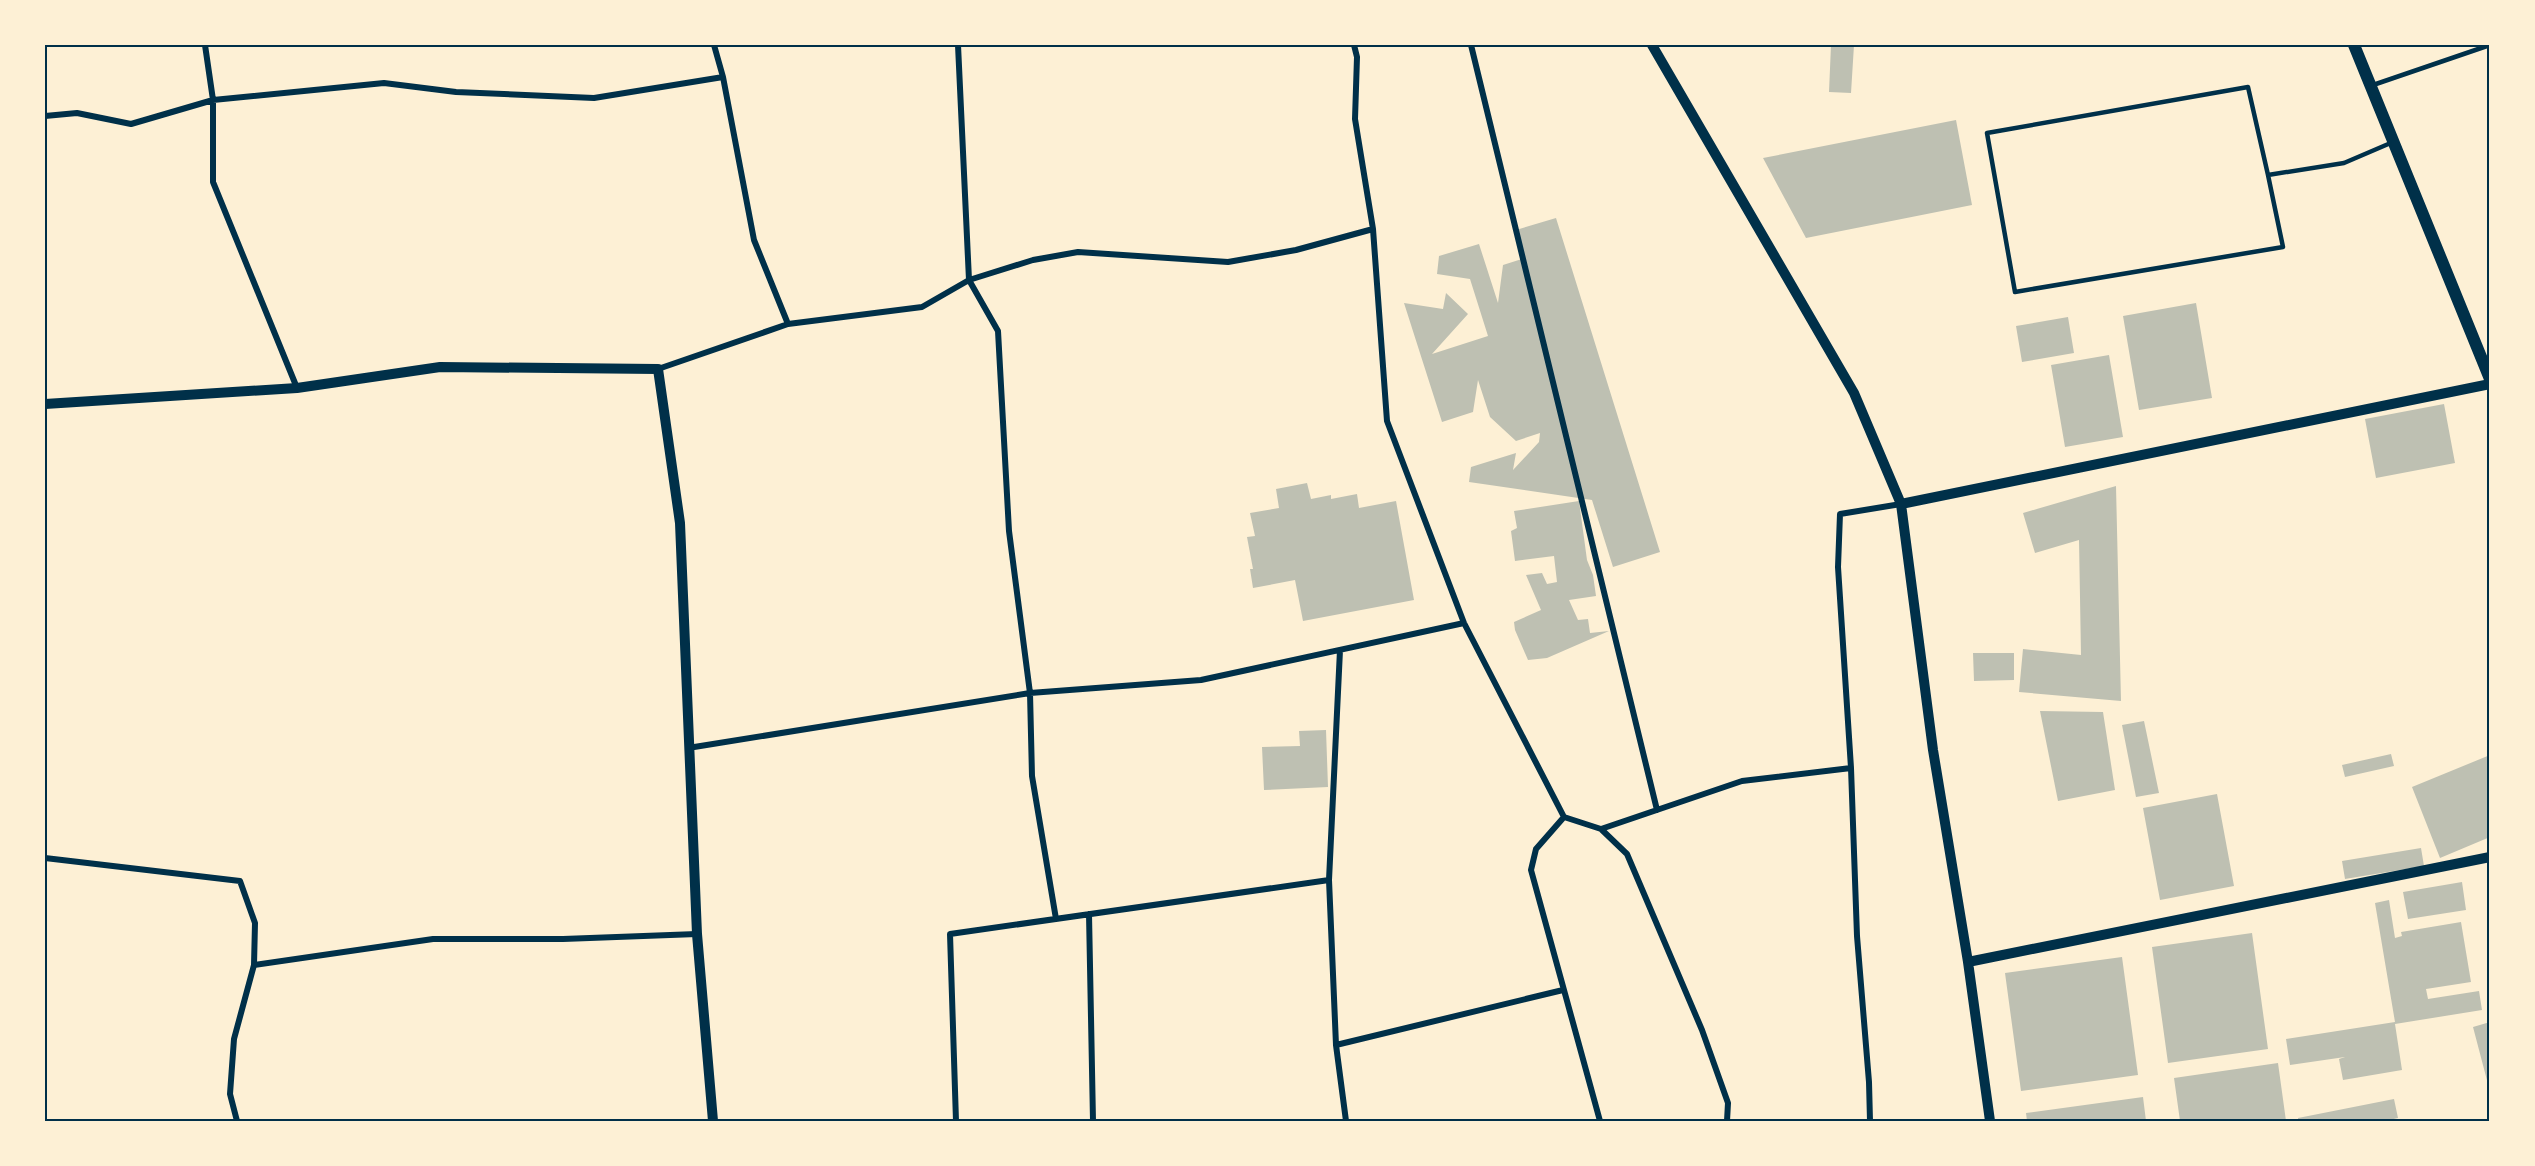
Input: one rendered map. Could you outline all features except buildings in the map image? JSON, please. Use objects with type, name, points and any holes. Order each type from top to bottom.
[{"type":"main road","points":[[2354,45],[2490,379]]},
{"type":"street","points":[[205,45],[213,100],[213,182],[297,388]]},
{"type":"street","points":[[714,45],[723,77],[754,240],[789,324]]},
{"type":"street","points":[[958,45],[969,280],[998,331],[1009,531],[1030,693],[1032,776],[1056,919]]},
{"type":"street","points":[[1354,45],[1357,57],[1355,119],[1373,229],[1387,422],[1464,623],[1564,817],[1601,829],[1627,854],[1702,1030],[1728,1103],[1727,1121]]},
{"type":"street","points":[[1471,45],[1657,810]]},
{"type":"street","points":[[1652,45],[1854,393],[1901,504],[1933,750],[1968,962],[1990,1121]]},
{"type":"street","points":[[45,116],[77,113],[131,124],[213,100],[384,83],[456,92],[594,98],[723,77]]},
{"type":"street","points":[[45,404],[297,388],[440,367],[658,369],[789,324],[922,307],[969,280],[1033,260],[1078,252],[1228,262],[1296,250],[1373,229]]},
{"type":"street","points":[[658,369],[680,523],[697,934],[713,1121]]},
{"type":"street","points":[[1870,1121],[1857,936],[1851,768],[1838,567],[1840,514],[1901,504],[2490,384]]},
{"type":"street","points":[[688,748],[1030,693],[1201,680],[1464,623]]},
{"type":"street","points":[[1340,650],[1329,880],[1336,1045],[1346,1121]]},
{"type":"street","points":[[1601,829],[1742,781],[1851,768]]},
{"type":"street","points":[[1564,817],[1536,849],[1531,870],[1600,1121]]},
{"type":"street","points":[[1968,962],[2490,857]]},
{"type":"street","points":[[45,858],[240,881],[255,924],[254,965],[234,1039],[230,1094],[237,1121]]},
{"type":"street","points":[[956,1121],[950,934],[1329,880]]},
{"type":"street","points":[[1089,914],[1093,1121]]},
{"type":"street","points":[[254,965],[433,939],[563,939],[697,934]]},
{"type":"street","points":[[1336,1045],[1563,990]]},
{"type":"lane","points":[[2370,86],[2490,45]]},
{"type":"lane","points":[[2248,87],[2268,175],[2283,247],[2015,292],[1987,134],[2248,87]]},
{"type":"lane","points":[[2268,175],[2344,162],[2393,142]]}]
